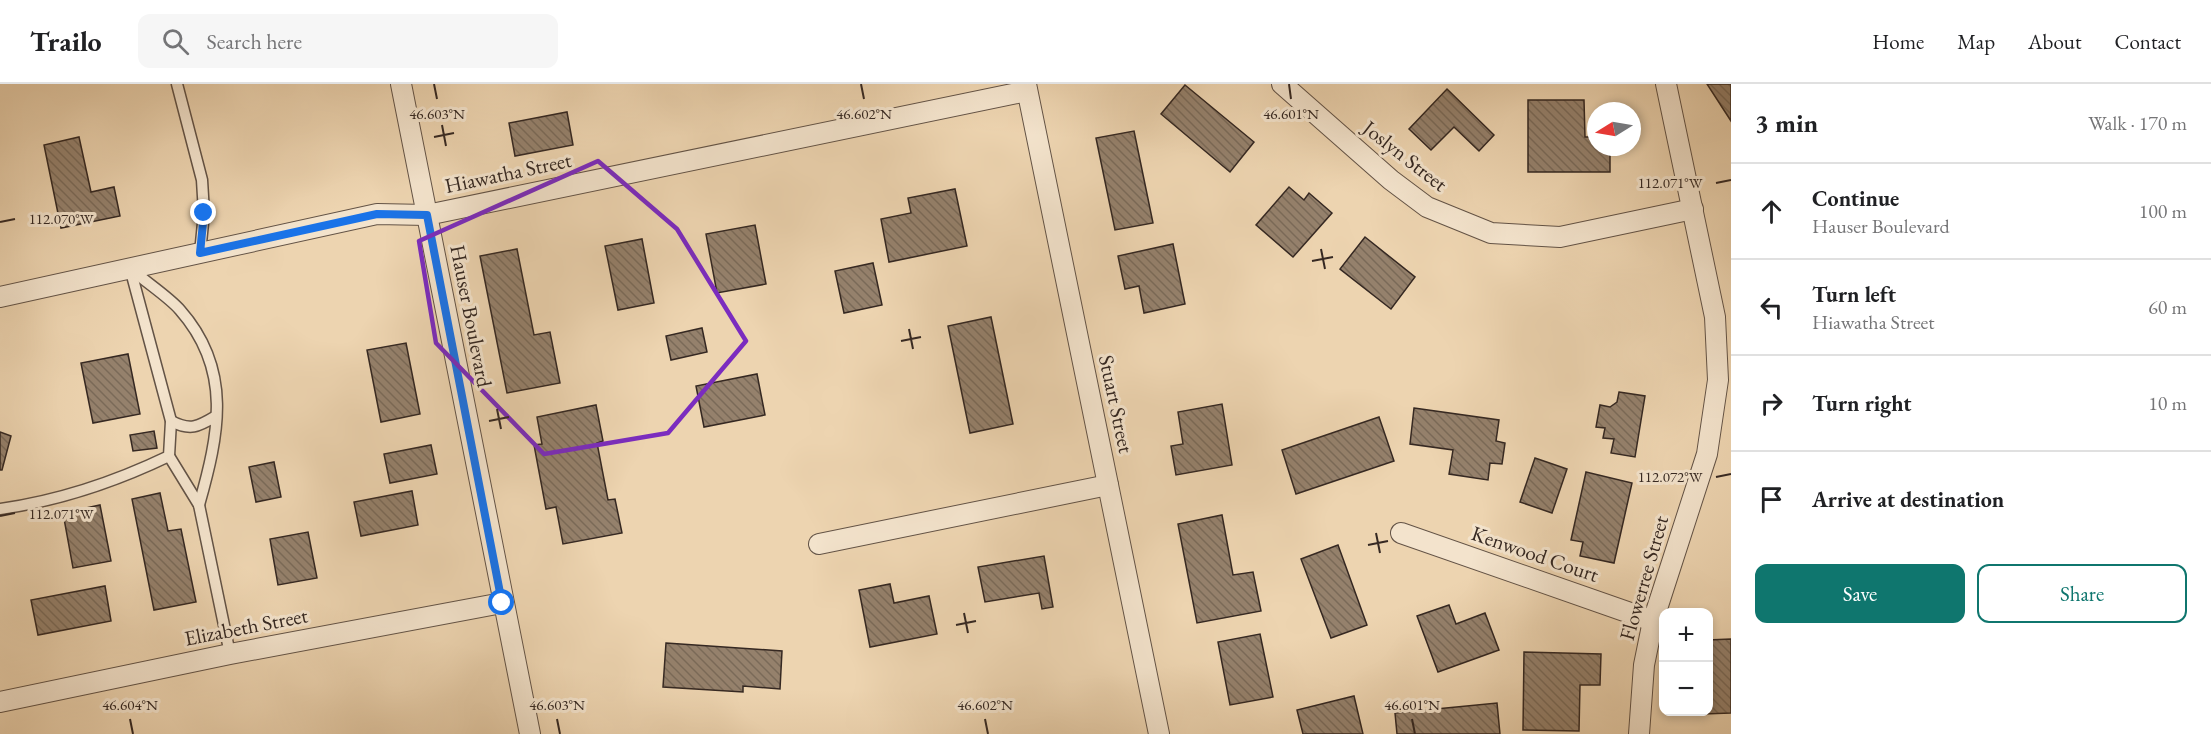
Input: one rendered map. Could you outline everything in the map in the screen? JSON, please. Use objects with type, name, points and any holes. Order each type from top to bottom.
[{"type":"street","name":"Hauser Boulevard","points":[[401,84],[502,603],[530,734]]},
{"type":"street","name":"Joslyn Street","points":[[1282,84],[1391,180],[1427,207],[1491,233],[1560,237],[1693,209]]},
{"type":"street","name":"Flowerree Street","points":[[1639,734],[1644,665],[1653,621],[1707,454],[1717,401],[1718,365],[1715,317],[1666,84]]},
{"type":"street","name":"Hiawatha Street","points":[[0,297],[377,214],[427,215],[1027,87]]},
{"type":"street","name":"Stuart Street","points":[[1027,87],[1160,734]]},
{"type":"street","points":[[819,544],[1108,485]]},
{"type":"street","name":"Kenwood Court","points":[[1401,533],[1653,621]]},
{"type":"street","name":"Elizabeth Street","points":[[0,702],[230,654],[502,603]]},
{"type":"lane","points":[[177,84],[202,180],[204,213],[200,253]]},
{"type":"lane","points":[[130,268],[178,308],[210,357],[217,390],[216,416],[208,473],[199,505]]},
{"type":"lane","points":[[130,268],[171,422],[169,456],[199,505],[230,654]]},
{"type":"lane","points":[[171,422],[184,428],[197,428],[216,416]]},
{"type":"lane","points":[[0,509],[34,504],[146,467],[169,456]]},
{"type":"highlighted area","points":[[598,161],[677,229],[746,341],[668,433],[544,454],[436,343],[419,241]]},
{"type":"building","points":[[1707,84],[1731,84],[1731,121]]},
{"type":"building","points":[[1185,85],[1254,142],[1230,172],[1161,114]]},
{"type":"building","points":[[1447,89],[1494,135],[1479,151],[1454,127],[1431,150],[1409,129]]},
{"type":"building","points":[[1528,100],[1584,100],[1587,156],[1610,156],[1610,172],[1528,172]]},
{"type":"building","points":[[567,112],[573,145],[515,156],[509,123]]},
{"type":"building","points":[[1134,131],[1153,223],[1115,230],[1096,138]]},
{"type":"building","points":[[79,137],[91,192],[114,187],[120,216],[61,228],[44,145]]},
{"type":"building","points":[[1289,187],[1304,200],[1309,193],[1332,213],[1293,257],[1256,225]]},
{"type":"building","points":[[955,189],[967,246],[889,262],[881,219],[911,213],[908,198]]},
{"type":"building","points":[[755,225],[766,284],[717,293],[706,234]]},
{"type":"building","points":[[1365,237],[1415,277],[1391,309],[1340,269]]},
{"type":"building","points":[[642,239],[654,303],[618,310],[605,246]]},
{"type":"building","points":[[1173,244],[1185,304],[1144,313],[1139,286],[1125,289],[1118,256]]},
{"type":"building","points":[[517,249],[534,335],[550,332],[560,383],[507,393],[480,256]]},
{"type":"building","points":[[873,263],[882,305],[844,313],[835,271]]},
{"type":"building","points":[[991,317],[1013,424],[970,433],[948,326]]},
{"type":"building","points":[[702,328],[707,352],[671,360],[666,336]]},
{"type":"building","points":[[406,343],[420,414],[381,422],[367,350]]},
{"type":"building","points":[[128,354],[140,414],[93,423],[81,363]]},
{"type":"building","points":[[757,374],[765,415],[704,427],[696,386]]},
{"type":"building","points":[[1619,392],[1645,396],[1635,457],[1611,453],[1614,439],[1603,438],[1605,428],[1596,427],[1600,405],[1610,407],[1617,402]]},
{"type":"building","points":[[1222,404],[1232,465],[1176,475],[1171,446],[1183,444],[1178,412]]},
{"type":"building","points":[[596,405],[603,441],[597,443],[608,500],[615,499],[622,533],[563,544],[556,507],[546,509],[534,445],[542,444],[537,417]]},
{"type":"building","points":[[1414,408],[1499,420],[1496,441],[1505,443],[1502,464],[1490,463],[1488,480],[1449,474],[1453,450],[1410,444]]},
{"type":"building","points":[[1379,417],[1394,461],[1296,494],[1282,450]]},
{"type":"building","points":[[154,431],[157,448],[133,451],[130,435]]},
{"type":"building","points":[[0,432],[11,436],[2,470],[0,470]]},
{"type":"building","points":[[431,445],[437,474],[390,483],[384,454]]},
{"type":"building","points":[[1535,458],[1567,469],[1552,513],[1520,502]]},
{"type":"building","points":[[274,462],[281,497],[256,502],[249,467]]},
{"type":"building","points":[[1586,472],[1632,483],[1614,563],[1580,556],[1583,542],[1571,540]]},
{"type":"building","points":[[412,491],[418,525],[361,536],[354,502]]},
{"type":"building","points":[[160,493],[168,531],[181,529],[196,602],[154,610],[132,499]]},
{"type":"building","points":[[100,505],[111,561],[73,568],[63,513]]},
{"type":"building","points":[[1222,515],[1233,575],[1253,572],[1261,611],[1197,623],[1178,524]]},
{"type":"building","points":[[308,532],[317,578],[278,585],[270,539]]},
{"type":"building","points":[[1338,545],[1367,625],[1331,638],[1301,559]]},
{"type":"building","points":[[1044,556],[1053,607],[1042,609],[1039,593],[985,602],[978,567]]},
{"type":"building","points":[[890,584],[894,603],[929,596],[937,634],[870,647],[859,590]]},
{"type":"building","points":[[105,586],[111,621],[38,635],[31,600]]},
{"type":"building","points":[[1449,605],[1456,624],[1485,613],[1499,650],[1438,672],[1417,616]]},
{"type":"building","points":[[1260,634],[1273,697],[1230,705],[1218,642]]},
{"type":"building","points":[[1731,639],[1731,713],[1713,714],[1713,640]]},
{"type":"building","points":[[666,643],[782,651],[780,689],[743,686],[743,692],[663,687]]},
{"type":"building","points":[[1524,652],[1601,654],[1600,685],[1580,685],[1579,731],[1523,730]]},
{"type":"building","points":[[1354,696],[1363,734],[1303,734],[1297,710]]},
{"type":"building","points":[[1497,703],[1500,734],[1397,734],[1395,713]]},
{"type":"route","points":[[204,213],[200,253],[377,214],[427,215],[502,603]]}]
